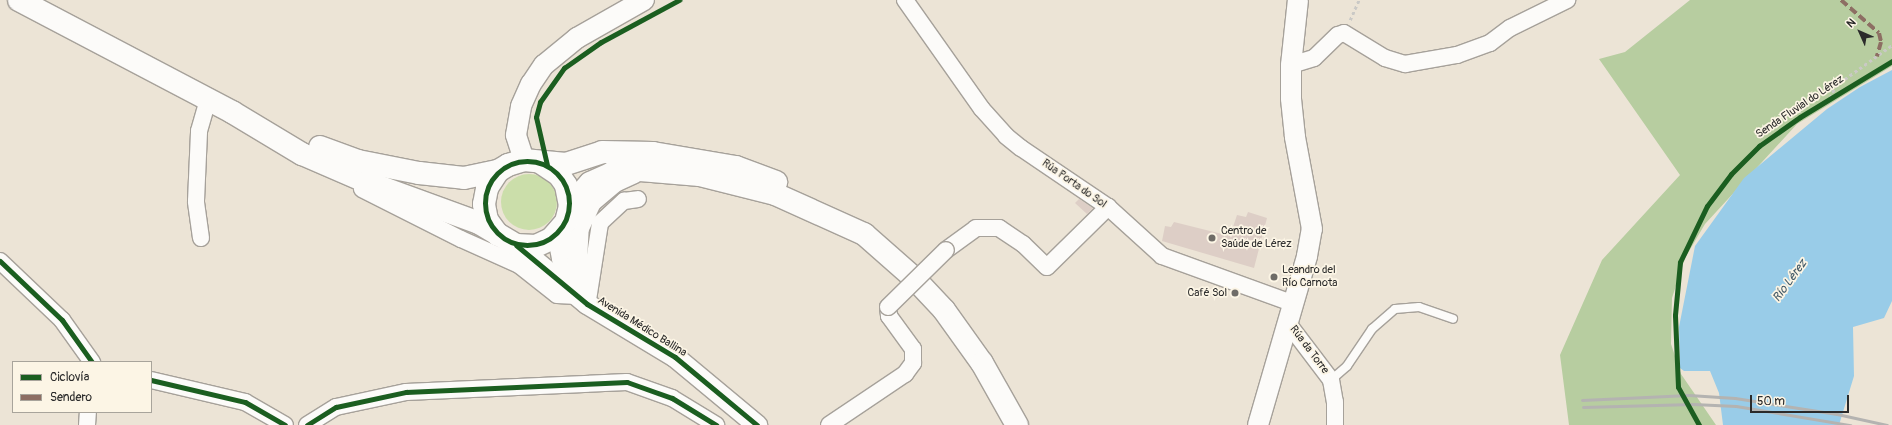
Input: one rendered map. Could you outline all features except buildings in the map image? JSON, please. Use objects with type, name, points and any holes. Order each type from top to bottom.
[{"type":"highway","points":[[19,0],[232,112],[302,154],[352,176],[479,223],[507,240],[536,246],[551,239],[561,229],[570,206],[590,184],[612,173],[640,170],[700,175],[775,194],[864,234]]},
{"type":"highway","points":[[232,112],[358,161],[464,178],[498,171],[508,165],[532,161],[566,164],[602,152],[653,153],[736,167],[781,184],[864,234],[913,277],[944,310],[982,363],[1016,425]]},
{"type":"highway","points":[[532,161],[559,175],[566,185],[570,206]]},
{"type":"highway","points":[[498,171],[487,188],[484,204],[488,220],[507,240]]},
{"type":"street","points":[[532,161],[516,135],[521,106],[531,84],[544,65],[576,38],[644,0]]},
{"type":"street","name":"Rúa Porta do Sol","points":[[905,0],[992,123],[1021,148],[1108,207],[1162,256],[1289,312]]},
{"type":"street","points":[[1258,425],[1289,312],[1308,256],[1312,229],[1295,137],[1291,65],[1298,0]]},
{"type":"street","points":[[1291,65],[1314,58],[1338,35],[1344,34],[1385,58],[1405,64],[1468,52],[1490,43],[1510,28],[1567,0]]},
{"type":"street","points":[[201,238],[196,201],[199,131],[208,100]]},
{"type":"street","points":[[588,300],[578,261],[579,228],[591,202],[615,182],[640,170]]},
{"type":"street","points":[[352,176],[362,190],[461,239],[519,265],[557,295],[588,300]]},
{"type":"street","points":[[588,300],[600,223],[624,201],[638,199]]},
{"type":"street","points":[[829,425],[905,374],[913,363],[913,350],[889,316],[888,306],[946,250],[976,228],[999,228],[1023,244],[1047,267],[1108,207]]},
{"type":"street","name":"Avenida Médico Ballina","points":[[561,229],[559,243],[562,259],[588,300]]},
{"type":"street","name":"Avenida Médico Ballina","points":[[507,240],[588,300],[675,357],[751,424]]},
{"type":"street","points":[[0,261],[62,320],[91,361]]},
{"type":"street","name":"Rúa da Torre","points":[[1289,312],[1330,380],[1335,402],[1335,425]]},
{"type":"street","points":[[152,380],[245,402],[285,425]]},
{"type":"street","points":[[308,425],[336,407],[406,392],[627,382],[672,398],[716,425]]},
{"type":"street","points":[[88,413],[88,425]]},
{"type":"lane","name":"Rúa da Torre","points":[[1330,380],[1347,366],[1372,329],[1395,309],[1419,307],[1453,319]]},
{"type":"path","points":[[1344,34],[1359,0]]},
{"type":"path","points":[[1830,99],[1835,86],[1892,45]]},
{"type":"green space","points":[[1690,0],[1892,0],[1892,66],[1797,124],[1705,224],[1685,258],[1672,298],[1671,344],[1681,374],[1716,425],[1569,425],[1560,355],[1602,260],[1680,175],[1599,59],[1625,52]]},
{"type":"green space","points":[[529,174],[544,179],[552,187],[557,202],[552,217],[544,225],[529,230],[514,225],[506,217],[501,202],[506,187],[514,179]]},
{"type":"water","name":"Río Lérez","points":[[1892,70],[1892,301],[1884,318],[1853,327],[1854,376],[1839,425],[1723,425],[1719,393],[1710,371],[1684,371],[1680,368],[1679,327],[1695,246],[1744,178],[1827,109],[1860,87]]},
{"type":"railway","points":[[1582,400],[1689,395],[1735,398],[1837,414],[1887,425]]},
{"type":"railway","points":[[1583,407],[1693,404],[1736,406],[1850,425]]},
{"type":"marked path","points":[[1841,0],[1879,33],[1881,42],[1877,56]]},
{"type":"cycle path","points":[[547,165],[536,117],[540,102],[564,68],[601,42],[679,0]]},
{"type":"cycle path","name":"Senda Fluvial do Lérez","points":[[1699,425],[1678,387],[1675,315],[1680,262],[1707,206],[1731,174],[1759,146],[1800,117],[1892,61]]},
{"type":"cycle path","points":[[519,161],[535,161],[551,168],[562,179],[569,195],[569,203],[569,211],[566,219],[557,233],[551,238],[535,245],[519,245],[503,238],[492,227],[485,211],[485,195],[492,179],[503,168],[519,161]]},
{"type":"cycle path","points":[[516,245],[587,304],[675,357],[757,425]]},
{"type":"cycle path","points":[[0,261],[62,320],[91,361]]},
{"type":"cycle path","points":[[152,380],[245,402],[285,425]]},
{"type":"cycle path","points":[[307,425],[336,407],[406,392],[627,382],[672,398],[716,425]]},
{"type":"place","name":"Centro de Saúde de Lérez","points":[[1212,238]]},
{"type":"place","name":"Leandro del Río Carnota","points":[[1274,277]]},
{"type":"place","name":"Café Sol","points":[[1235,293]]}]
